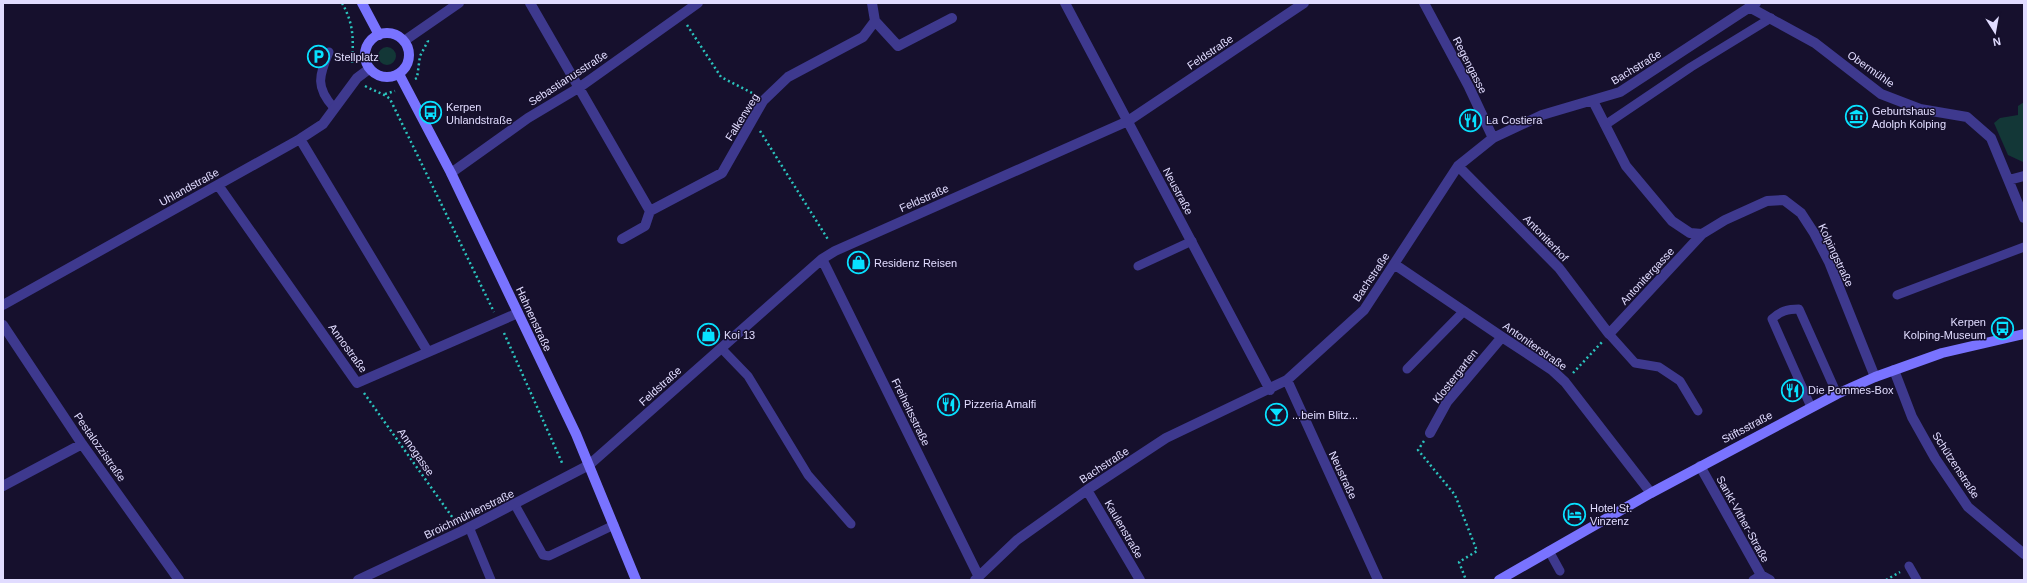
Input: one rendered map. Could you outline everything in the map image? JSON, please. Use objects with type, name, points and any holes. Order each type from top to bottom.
[{"type":"main road","points":[[362,3],[379,35]]},
{"type":"main road","points":[[392,34],[404,42],[409,55],[404,69],[399,74],[391,77],[383,77],[375,74],[369,69],[365,54],[372,40],[379,35],[392,34]]},
{"type":"main road","name":"Hahnenstraße","points":[[399,74],[451,173],[589,465],[636,580]]},
{"type":"main road","name":"Stiftsstraße","points":[[1499,580],[1700,466],[1838,394],[1875,377],[1942,353],[2024,334]]},
{"type":"street","points":[[404,42],[420,29],[460,3]]},
{"type":"street","points":[[530,3],[650,211],[645,226],[622,239]]},
{"type":"street","name":"Sebastianusstraße","points":[[451,173],[528,118],[580,88],[698,3]]},
{"type":"street","points":[[872,3],[875,21],[898,46],[952,18]]},
{"type":"street","name":"Feldstraße","points":[[589,465],[822,259],[835,251],[1128,121],[1304,3]]},
{"type":"street","name":"Regengasse","points":[[1424,3],[1469,87],[1493,138]]},
{"type":"street","name":"Neustraße","points":[[1068,4],[1270,390]]},
{"type":"street","name":"Bachstraße","points":[[976,578],[1017,540],[1087,490],[1166,438],[1270,390],[1287,380],[1364,310],[1458,166],[1493,138],[1542,115],[1620,92],[1754,5]]},
{"type":"street","name":"Obermühle","points":[[1754,5],[1771,18],[1815,43],[1881,94],[1920,109],[1966,117],[1991,138],[2024,218]]},
{"type":"street","name":"Falkenweg","points":[[650,211],[722,173],[763,101],[788,77],[863,37],[875,21]]},
{"type":"street","name":"Uhlandstraße","points":[[3,305],[300,139],[323,124],[357,78],[369,69]]},
{"type":"street","points":[[1593,101],[1626,166],[1672,221],[1690,233],[1702,234]]},
{"type":"street","points":[[300,139],[428,352]]},
{"type":"street","name":"Antoniterhof","points":[[1458,166],[1559,268],[1609,334]]},
{"type":"street","points":[[2009,180],[2024,176]]},
{"type":"street","name":"Annostraße","points":[[218,185],[357,383],[518,314]]},
{"type":"street","name":"Kolpingstraße","points":[[1702,234],[1725,220],[1766,201],[1784,200],[1801,213],[1814,233],[1829,262],[1875,377]]},
{"type":"street","name":"Antonitergasse","points":[[1609,334],[1702,234]]},
{"type":"street","name":"Freiheitsstraße","points":[[822,259],[976,578]]},
{"type":"street","name":"Antoniterstraße","points":[[1394,264],[1552,370],[1565,382],[1651,493]]},
{"type":"street","name":"Pestalozzistraße","points":[[3,325],[82,444],[180,580]]},
{"type":"street","name":"Klostergarten","points":[[1430,433],[1447,402],[1502,337]]},
{"type":"street","name":"Schützenstraße","points":[[1894,370],[1912,417],[1935,458],[1968,507],[2024,554]]},
{"type":"street","name":"Neustraße","points":[[1287,380],[1378,580]]},
{"type":"street","points":[[3,486],[82,444]]},
{"type":"street","name":"Broichmühlenstraße","points":[[358,580],[465,529],[589,465]]},
{"type":"street","name":"Sankt-Vither-Straße","points":[[1700,466],[1761,578]]},
{"type":"street","name":"Kaulenstraße","points":[[1087,490],[1140,580]]},
{"type":"lane","points":[[1605,125],[1691,67],[1771,18]]},
{"type":"lane","points":[[329,52],[322,69],[320,80],[325,98],[334,108]]},
{"type":"lane","points":[[1138,266],[1192,241]]},
{"type":"lane","points":[[1897,295],[2024,247]]},
{"type":"lane","points":[[1811,407],[1772,319],[1777,314],[1790,309],[1799,309],[1838,394]]},
{"type":"lane","points":[[1407,370],[1464,311]]},
{"type":"lane","points":[[1609,334],[1635,363],[1659,367],[1680,381],[1698,410]]},
{"type":"lane","points":[[721,348],[748,376],[808,475],[851,524]]},
{"type":"lane","points":[[515,504],[543,555],[549,556],[614,525]]},
{"type":"lane","points":[[465,529],[491,580]]},
{"type":"lane","points":[[1549,551],[1560,571]]},
{"type":"lane","points":[[1909,566],[1917,580]]},
{"type":"path","points":[[342,3],[351,22],[354,46],[352,69],[357,78],[370,89],[384,94],[390,99],[499,322],[568,476]]},
{"type":"path","points":[[681,15],[721,77],[759,96],[763,101]]},
{"type":"path","points":[[384,94],[417,78],[420,56],[428,41],[420,29]]},
{"type":"path","points":[[753,120],[835,251]]},
{"type":"path","points":[[1565,382],[1609,334]]},
{"type":"path","name":"Annogasse","points":[[357,383],[465,529]]},
{"type":"path","points":[[1430,433],[1418,450],[1456,495],[1477,552],[1459,562],[1466,580]]},
{"type":"path","points":[[1886,580],[1909,566]]},
{"type":"green space","points":[[383,47],[391,47],[396,52],[394,63],[391,65],[383,65],[378,60],[378,52]]},
{"type":"green space","points":[[2024,102],[2023,162],[2008,155],[1994,123],[2000,118],[2018,115],[2018,106]]},
{"type":"place","name":"Stellplatz","points":[[318,57]]},
{"type":"place","name":"Kerpen Uhlandstraße","points":[[430,113]]},
{"type":"place","name":"Geburtshaus Adolph Kolping","points":[[1857,117]]},
{"type":"place","name":"La Costiera","points":[[1470,120]]},
{"type":"place","name":"Residenz Reisen","points":[[858,263]]},
{"type":"place","name":"Kerpen Kolping-Museum","points":[[2002,328]]},
{"type":"place","name":"Koi 13","points":[[708,335]]},
{"type":"place","name":"Die Pommes-Box","points":[[1793,390]]},
{"type":"place","name":"Pizzeria Amalfi","points":[[949,404]]},
{"type":"place","name":"...beim Blitz...","points":[[1276,415]]},
{"type":"place","name":"Hotel St. Vinzenz","points":[[1574,514]]}]
